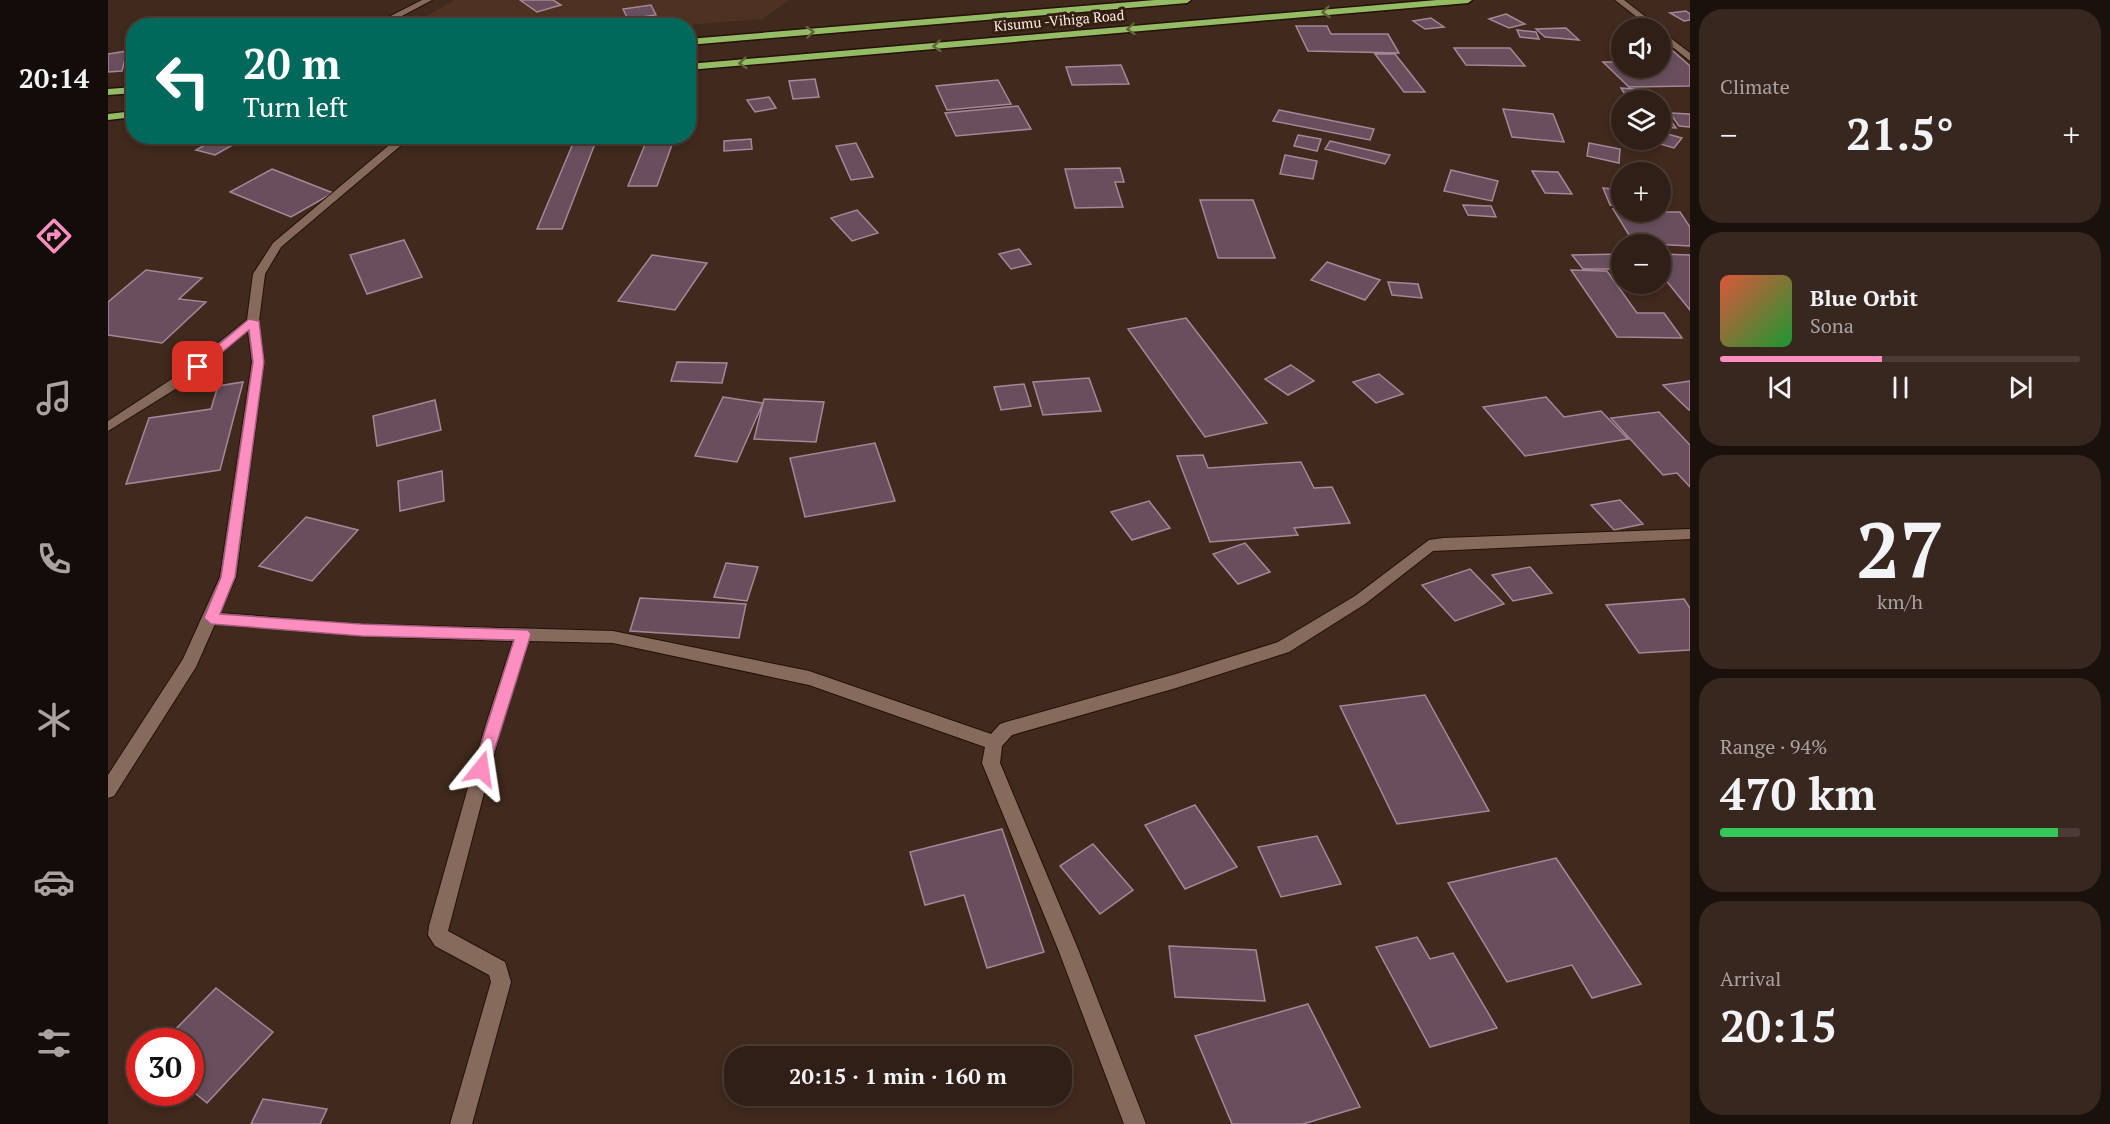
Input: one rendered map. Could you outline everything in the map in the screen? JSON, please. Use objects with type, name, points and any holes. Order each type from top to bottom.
[{"type":"highway","name":"Kisumu -Vihiga Road","points":[[696,41],[1187,0]]},
{"type":"highway","name":"Kisumu -Vihiga Road","points":[[696,66],[1468,0]]},
{"type":"highway","points":[[108,92],[126,91]]},
{"type":"highway","points":[[108,117],[126,115]]},
{"type":"street","points":[[391,18],[428,0]]},
{"type":"street","points":[[1619,0],[1643,18]]},
{"type":"street","points":[[1671,42],[1690,58]]},
{"type":"street","points":[[108,790],[190,662],[228,577],[258,362],[253,321],[259,274],[277,245],[397,144]]},
{"type":"street","points":[[108,427],[180,380],[253,321]]},
{"type":"street","points":[[1135,1124],[1068,949],[991,763],[994,743],[1006,729],[1283,647],[1360,600],[1429,546],[1443,543],[1690,534]]},
{"type":"street","points":[[211,618],[361,630],[613,637],[809,678],[994,743]]},
{"type":"street","points":[[461,1124],[501,982],[501,974],[498,969],[442,939],[438,935],[439,926],[494,724],[523,634]]},
{"type":"shaded area","points":[[455,0],[789,0],[763,19],[696,24],[696,18],[422,18]]},
{"type":"building","points":[[520,0],[553,0],[561,5],[537,12]]},
{"type":"building","points":[[651,5],[656,15],[628,18],[623,9]]},
{"type":"building","points":[[1686,11],[1690,14],[1690,20],[1684,21],[1670,13]]},
{"type":"building","points":[[1506,14],[1525,24],[1509,28],[1489,19]]},
{"type":"building","points":[[1431,18],[1444,27],[1425,29],[1413,21]]},
{"type":"building","points":[[1296,26],[1327,26],[1331,34],[1388,34],[1399,53],[1308,51]]},
{"type":"building","points":[[1566,28],[1579,40],[1545,37],[1536,29]]},
{"type":"building","points":[[1517,30],[1536,32],[1539,39],[1520,37]]},
{"type":"building","points":[[1454,48],[1510,48],[1525,66],[1466,65]]},
{"type":"building","points":[[126,51],[122,71],[108,72],[108,54]]},
{"type":"building","points":[[1671,51],[1690,66],[1690,86],[1629,87],[1620,78],[1671,78]]},
{"type":"building","points":[[1375,54],[1395,54],[1425,92],[1404,92]]},
{"type":"building","points":[[1603,62],[1611,62],[1611,70]]},
{"type":"building","points":[[1121,65],[1129,84],[1072,85],[1066,67]]},
{"type":"building","points":[[815,79],[819,97],[793,99],[789,81]]},
{"type":"building","points":[[998,80],[1011,104],[947,110],[936,86]]},
{"type":"building","points":[[1621,88],[1649,90],[1622,90]]},
{"type":"building","points":[[769,97],[776,108],[755,112],[747,100]]},
{"type":"building","points":[[1018,106],[1031,129],[956,136],[945,113]]},
{"type":"building","points":[[1503,109],[1553,114],[1564,142],[1512,137]]},
{"type":"building","points":[[1279,110],[1374,129],[1370,140],[1273,121]]},
{"type":"building","points":[[1671,113],[1690,114],[1690,127],[1679,126]]},
{"type":"building","points":[[1298,135],[1321,139],[1317,151],[1294,146]]},
{"type":"building","points":[[1671,135],[1682,138],[1674,148],[1671,147]]},
{"type":"building","points":[[751,139],[752,149],[724,151],[724,141]]},
{"type":"building","points":[[1330,141],[1390,155],[1385,164],[1325,149]]},
{"type":"building","points":[[856,143],[873,177],[851,180],[836,146]]},
{"type":"building","points":[[1589,143],[1611,147],[1611,150],[1620,150],[1619,162],[1587,156]]},
{"type":"building","points":[[207,144],[234,144],[215,155],[196,150]]},
{"type":"building","points":[[573,144],[595,144],[562,229],[537,229]]},
{"type":"building","points":[[645,144],[672,144],[657,186],[628,186]]},
{"type":"building","points":[[1285,155],[1317,161],[1313,179],[1280,174]]},
{"type":"building","points":[[1120,168],[1124,182],[1115,182],[1123,207],[1075,208],[1065,169]]},
{"type":"building","points":[[272,169],[333,193],[291,217],[230,192]]},
{"type":"building","points":[[1451,170],[1498,181],[1492,201],[1444,191]]},
{"type":"building","points":[[1532,171],[1558,172],[1572,194],[1545,193]]},
{"type":"building","points":[[1603,188],[1611,189],[1610,205]]},
{"type":"building","points":[[1200,200],[1253,200],[1275,258],[1218,258]]},
{"type":"building","points":[[1463,205],[1491,206],[1496,217],[1468,215]]},
{"type":"building","points":[[857,210],[878,233],[852,241],[831,218]]},
{"type":"building","points":[[1671,212],[1680,212],[1690,227],[1690,246],[1671,245],[1671,234],[1628,234],[1621,222],[1671,222]]},
{"type":"building","points":[[404,240],[422,277],[367,294],[350,255]]},
{"type":"building","points":[[1019,249],[1031,264],[1011,269],[999,254]]},
{"type":"building","points":[[1611,254],[1611,269],[1583,269],[1572,255]]},
{"type":"building","points":[[1671,254],[1690,255],[1690,310],[1671,287]]},
{"type":"building","points":[[652,255],[707,263],[675,310],[618,301]]},
{"type":"building","points":[[1327,262],[1380,280],[1365,300],[1311,280]]},
{"type":"building","points":[[146,270],[202,278],[179,299],[206,302],[162,343],[108,335],[108,302]]},
{"type":"building","points":[[1571,270],[1607,271],[1611,277],[1611,294],[1623,294],[1637,313],[1664,313],[1682,338],[1617,337]]},
{"type":"building","points":[[1388,282],[1418,284],[1422,298],[1392,295]]},
{"type":"building","points":[[1186,318],[1267,423],[1205,437],[1128,329]]},
{"type":"building","points":[[677,362],[727,363],[722,383],[671,381]]},
{"type":"building","points":[[1291,365],[1314,381],[1288,395],[1265,379]]},
{"type":"building","points":[[1379,374],[1403,394],[1376,403],[1353,382]]},
{"type":"building","points":[[1089,378],[1101,411],[1043,415],[1033,382]]},
{"type":"building","points":[[1690,381],[1690,410],[1689,410],[1663,385]]},
{"type":"building","points":[[243,382],[220,470],[126,484],[149,418],[211,409],[218,386]]},
{"type":"building","points":[[1024,384],[1031,406],[1001,410],[994,387]]},
{"type":"building","points":[[723,397],[763,403],[737,462],[695,456]]},
{"type":"building","points":[[1546,397],[1564,417],[1601,411],[1628,439],[1525,456],[1483,407]]},
{"type":"building","points":[[764,399],[824,402],[816,442],[754,439]]},
{"type":"building","points":[[435,400],[441,430],[377,446],[373,416]]},
{"type":"building","points":[[1659,412],[1690,445],[1690,487],[1677,473],[1663,475],[1611,418]]},
{"type":"building","points":[[875,443],[895,501],[805,517],[790,458]]},
{"type":"building","points":[[1203,455],[1208,468],[1301,462],[1314,488],[1332,487],[1350,523],[1294,528],[1298,535],[1210,542],[1177,456]]},
{"type":"building","points":[[442,471],[444,501],[400,511],[398,481]]},
{"type":"building","points":[[1620,500],[1643,524],[1614,530],[1591,505]]},
{"type":"building","points":[[1149,501],[1170,528],[1132,540],[1111,512]]},
{"type":"building","points":[[306,517],[358,530],[312,581],[259,566]]},
{"type":"building","points":[[1245,543],[1270,572],[1238,584],[1213,554]]},
{"type":"building","points":[[726,563],[758,567],[747,601],[714,597]]},
{"type":"building","points":[[1530,567],[1552,593],[1513,601],[1492,575]]},
{"type":"building","points":[[1470,569],[1504,604],[1455,621],[1422,585]]},
{"type":"building","points":[[640,598],[746,604],[739,638],[630,631]]},
{"type":"building","points":[[1684,599],[1690,608],[1690,650],[1639,653],[1606,605]]},
{"type":"building","points":[[1425,695],[1489,811],[1397,824],[1340,706]]},
{"type":"building","points":[[1195,805],[1237,867],[1185,889],[1145,825]]},
{"type":"building","points":[[1002,829],[1044,952],[987,968],[964,895],[925,905],[910,852]]},
{"type":"building","points":[[1317,836],[1341,884],[1281,897],[1258,847]]},
{"type":"building","points":[[1093,844],[1133,890],[1100,914],[1060,866]]},
{"type":"building","points":[[1556,858],[1641,984],[1592,998],[1572,965],[1507,982],[1448,883]]},
{"type":"building","points":[[1417,937],[1430,959],[1453,953],[1497,1028],[1430,1047],[1376,947]]},
{"type":"building","points":[[1169,946],[1256,950],[1265,1001],[1175,997]]},
{"type":"building","points":[[216,988],[273,1032],[207,1103],[204,1101],[204,1028],[177,1028]]},
{"type":"building","points":[[1308,1004],[1360,1107],[1303,1124],[1232,1124],[1195,1036]]},
{"type":"building","points":[[263,1099],[327,1109],[320,1124],[251,1124]]},
{"type":"route","points":[[198,367],[253,321],[258,362],[228,577],[211,618],[361,630],[523,634],[481,769]]}]
